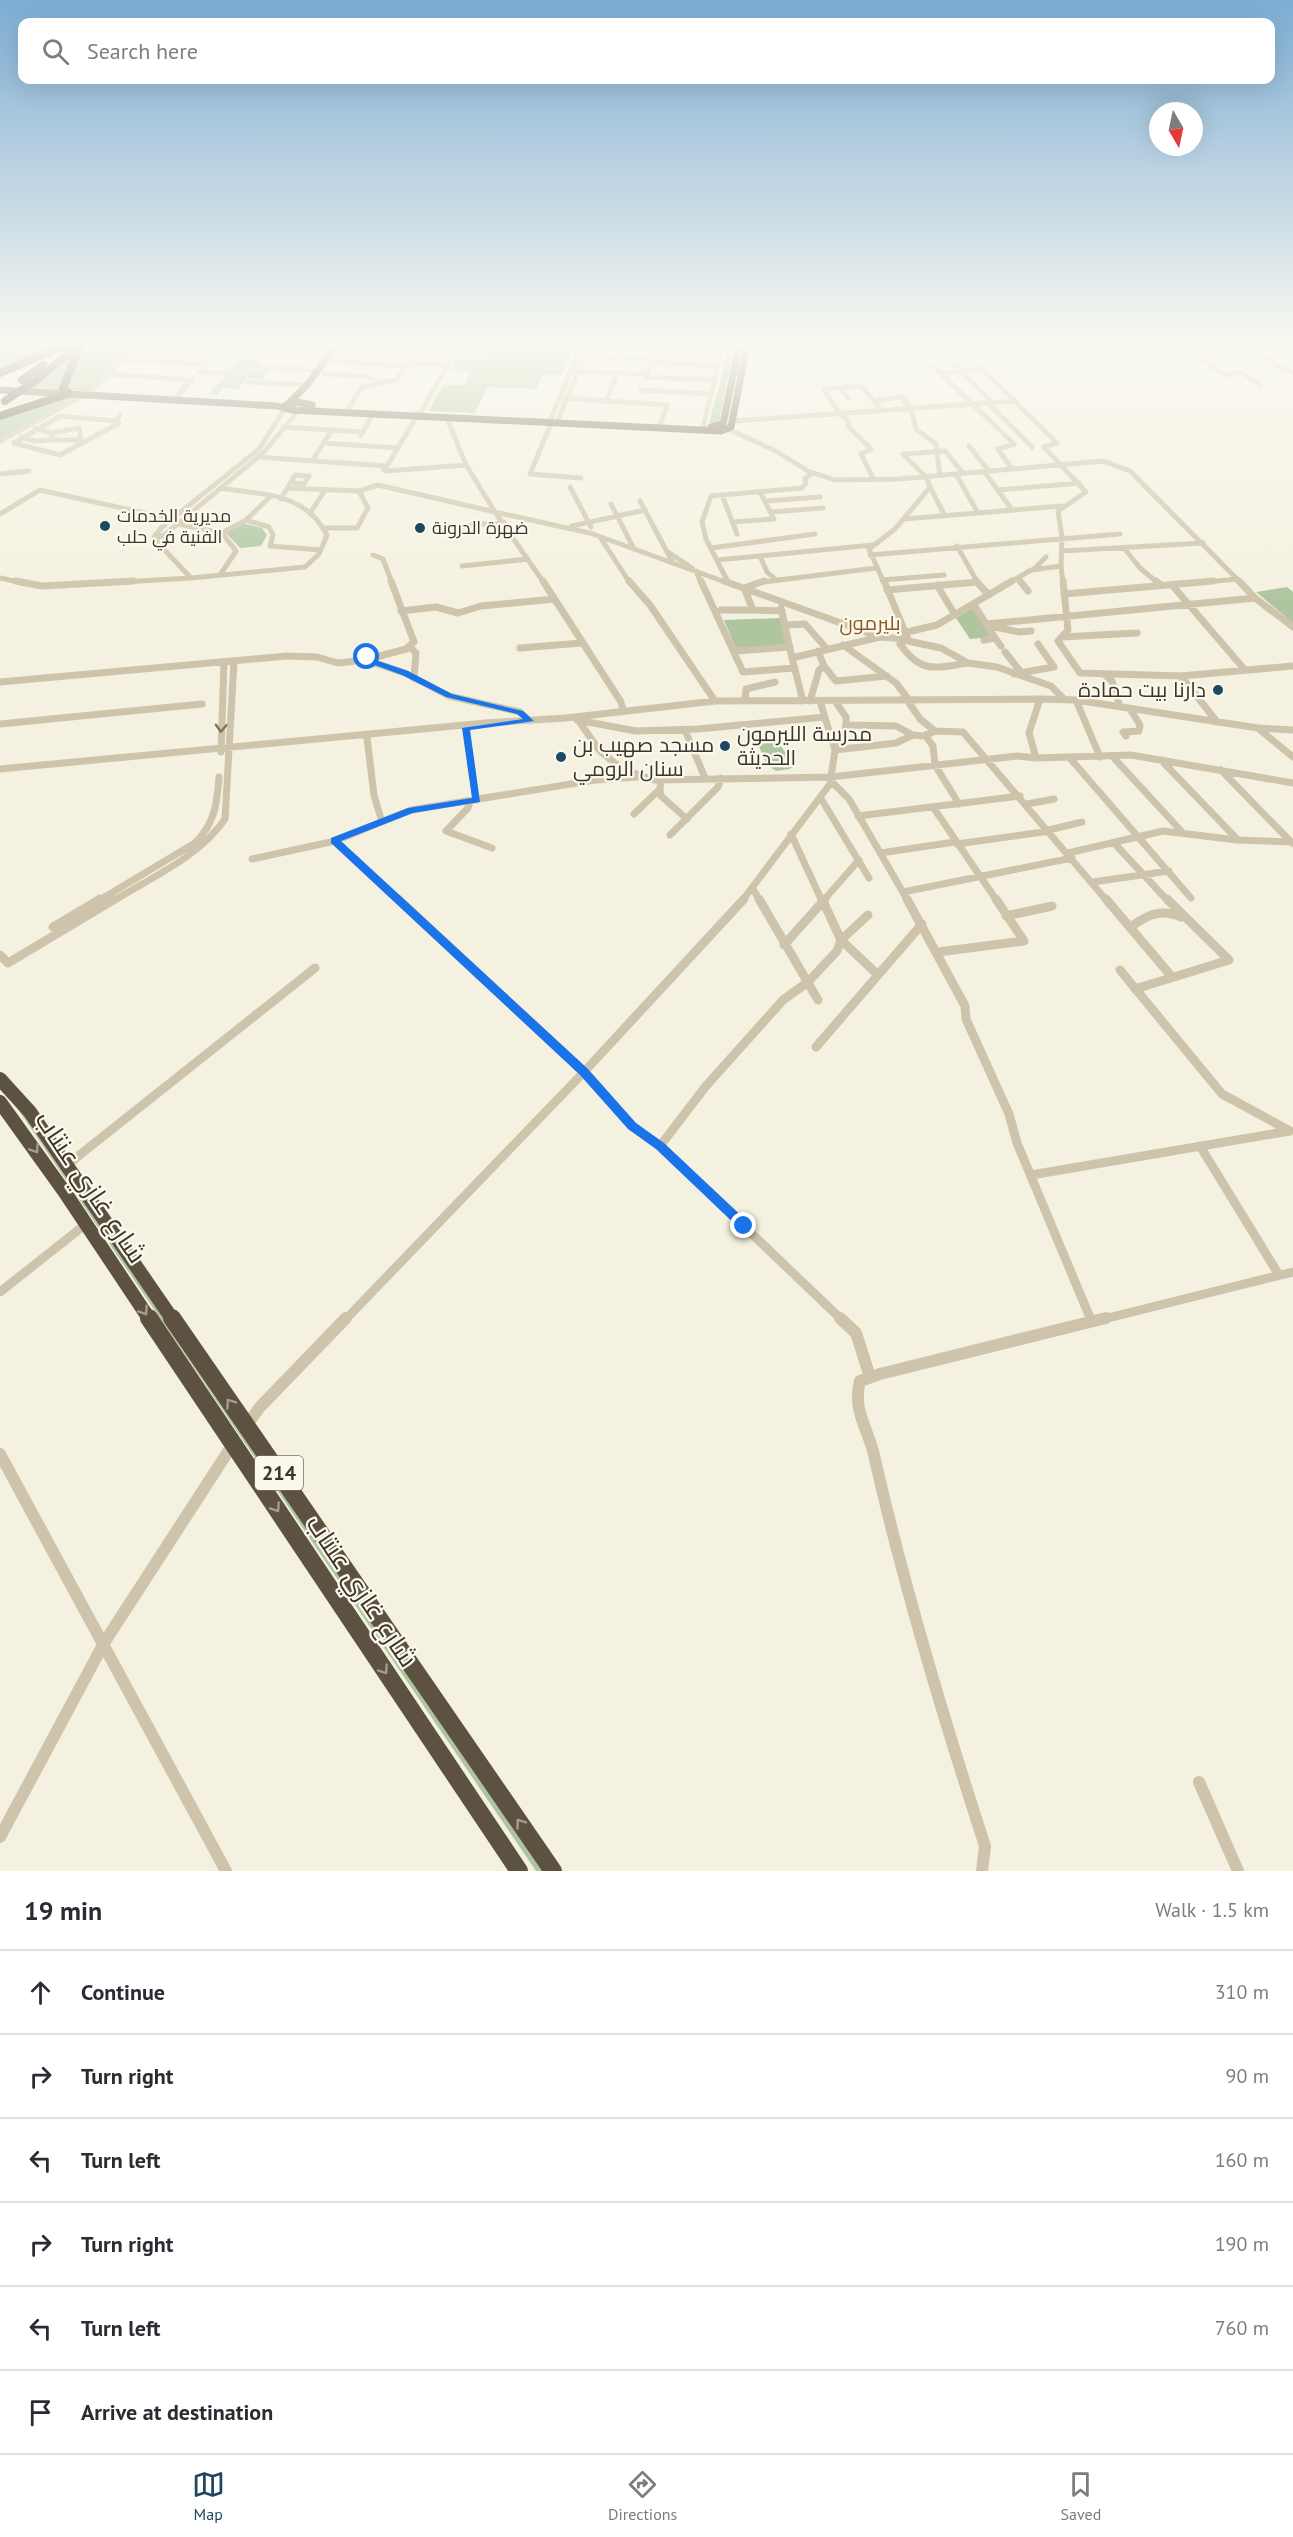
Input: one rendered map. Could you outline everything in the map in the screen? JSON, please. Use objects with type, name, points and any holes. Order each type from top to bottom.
[{"type":"highway","name":"214","points":[[0,1079],[30,1112],[553,1871]]},
{"type":"highway","name":"شارع غازي عنتاب","points":[[0,1102],[86,1224],[519,1871]]},
{"type":"street","points":[[0,441],[23,428]]},
{"type":"street","points":[[35,428],[14,443],[60,455],[110,428]]},
{"type":"street","points":[[36,428],[52,433],[77,428]]},
{"type":"street","points":[[79,428],[81,440]]},
{"type":"street","points":[[191,578],[158,543],[155,533],[263,445],[273,428]]},
{"type":"street","points":[[156,537],[164,536],[257,458],[283,428]]},
{"type":"street","points":[[305,428],[362,432]]},
{"type":"street","points":[[354,445],[364,428]]},
{"type":"street","points":[[410,428],[387,466],[382,470],[466,465]]},
{"type":"street","points":[[451,428],[466,465],[621,702],[622,710]]},
{"type":"street","points":[[551,428],[530,474],[581,478]]},
{"type":"street","points":[[724,428],[776,451],[813,473],[835,480],[926,477],[1103,461],[1122,466],[1130,471],[1203,543],[1255,598],[1293,627]]},
{"type":"street","points":[[850,428],[871,449],[861,454],[874,480]]},
{"type":"street","points":[[916,428],[936,444],[940,476]]},
{"type":"street","points":[[998,428],[1014,444],[998,449],[1012,469]]},
{"type":"street","points":[[1014,428],[1032,447]]},
{"type":"street","points":[[1043,428],[1057,443],[1044,447],[1086,492],[1058,511],[1062,537],[1061,566],[1068,630],[1058,641],[1080,673],[1181,676],[1293,666]]},
{"type":"street","points":[[312,461],[332,430]]},
{"type":"street","points":[[52,433],[53,441]]},
{"type":"street","points":[[21,438],[88,441]]},
{"type":"street","points":[[40,450],[53,441]]},
{"type":"street","points":[[323,443],[398,448]]},
{"type":"street","points":[[969,446],[1012,510]]},
{"type":"street","points":[[945,516],[926,477],[903,454],[945,451],[963,473]]},
{"type":"street","points":[[257,458],[387,466]]},
{"type":"street","points":[[0,474],[29,471]]},
{"type":"street","points":[[728,582],[704,531],[703,517],[711,496],[802,488],[806,483],[805,478],[813,473]]},
{"type":"street","points":[[956,474],[978,513]]},
{"type":"street","points":[[999,490],[1079,483]]},
{"type":"street","points":[[281,499],[289,485],[325,490],[359,491],[378,485],[568,527],[597,535],[880,637],[908,639],[907,632],[869,549],[904,519],[930,487]]},
{"type":"street","points":[[0,578],[42,586],[191,578],[305,567],[321,550],[327,536],[319,519],[306,507],[281,499],[212,487]]},
{"type":"street","points":[[570,488],[597,535],[636,592],[650,605],[701,677],[715,701]]},
{"type":"street","points":[[0,514],[40,490],[172,519]]},
{"type":"street","points":[[311,512],[325,490]]},
{"type":"street","points":[[323,528],[359,527],[368,508],[359,491]]},
{"type":"street","points":[[732,522],[774,519],[760,492]]},
{"type":"street","points":[[722,495],[737,534]]},
{"type":"street","points":[[178,524],[222,533],[246,520],[270,497]]},
{"type":"street","points":[[765,501],[820,497]]},
{"type":"street","points":[[640,501],[673,563]]},
{"type":"street","points":[[611,504],[634,549]]},
{"type":"street","points":[[904,519],[1067,506]]},
{"type":"street","points":[[771,512],[823,508]]},
{"type":"street","points":[[568,527],[645,510]]},
{"type":"street","points":[[246,520],[269,527],[273,535],[271,547],[321,550]]},
{"type":"street","points":[[441,528],[504,522]]},
{"type":"street","points":[[220,575],[236,551],[222,533]]},
{"type":"street","points":[[711,548],[814,534]]},
{"type":"street","points":[[870,555],[1062,537],[1120,534]]},
{"type":"street","points":[[1062,551],[1203,543]]},
{"type":"street","points":[[717,560],[874,545]]},
{"type":"street","points":[[957,546],[977,582],[989,595]]},
{"type":"street","points":[[1124,548],[1154,582],[1163,585]]},
{"type":"street","points":[[667,551],[687,563],[695,571],[743,672],[795,668]]},
{"type":"street","points":[[0,682],[286,656],[317,657],[338,663],[365,660],[410,646],[414,642],[383,559],[373,555]]},
{"type":"street","points":[[760,556],[767,572],[777,580]]},
{"type":"street","points":[[1034,570],[1046,557]]},
{"type":"street","points":[[462,566],[528,560]]},
{"type":"street","points":[[907,632],[937,625],[1034,570],[1061,566]]},
{"type":"street","points":[[744,588],[756,582],[876,568]]},
{"type":"street","points":[[882,580],[944,575]]},
{"type":"street","points":[[1018,578],[1028,591]]},
{"type":"street","points":[[1064,594],[1237,579]]},
{"type":"street","points":[[887,590],[977,582]]},
{"type":"street","points":[[937,585],[955,615]]},
{"type":"street","points":[[1172,585],[1245,670]]},
{"type":"street","points":[[744,588],[753,610]]},
{"type":"street","points":[[987,624],[1255,598]]},
{"type":"street","points":[[401,611],[436,607],[458,613],[481,606],[554,599]]},
{"type":"street","points":[[246,1426],[260,1407],[584,1072],[753,889],[820,797],[831,779],[835,750],[825,717],[811,701],[795,668],[780,600]]},
{"type":"street","points":[[974,605],[1017,672]]},
{"type":"street","points":[[721,610],[782,611]]},
{"type":"street","points":[[785,625],[804,624],[827,649]]},
{"type":"street","points":[[987,624],[1011,631],[1031,631]]},
{"type":"street","points":[[1062,637],[1137,633]]},
{"type":"street","points":[[792,658],[880,637]]},
{"type":"street","points":[[984,640],[995,638]]},
{"type":"street","points":[[902,639],[900,644],[909,659],[922,668],[936,669],[968,663],[997,667],[1017,672],[1051,686],[1065,700]]},
{"type":"street","points":[[902,639],[941,648],[968,663]]},
{"type":"street","points":[[520,648],[582,643]]},
{"type":"street","points":[[1017,672],[1054,667],[1038,644]]},
{"type":"street","points":[[843,645],[870,667],[888,676],[903,688],[913,712],[935,731]]},
{"type":"street","points":[[410,646],[416,653],[414,678]]},
{"type":"street","points":[[735,651],[790,647]]},
{"type":"street","points":[[818,651],[824,666],[836,681],[888,676]]},
{"type":"street","points":[[365,660],[414,678],[449,696],[520,712],[530,721]]},
{"type":"street","points":[[221,750],[224,662]]},
{"type":"street","points":[[0,955],[8,963],[186,857],[221,828],[222,803],[231,749],[234,662]]},
{"type":"street","points":[[811,701],[819,670],[824,666]]},
{"type":"street","points":[[1103,674],[1112,681],[1119,707]]},
{"type":"street","points":[[1181,676],[1217,722]]},
{"type":"street","points":[[745,700],[746,689],[754,685],[775,682]]},
{"type":"street","points":[[1036,758],[1029,733],[1040,699]]},
{"type":"street","points":[[0,772],[575,718],[622,710],[715,701],[745,700],[1076,700],[1258,728],[1293,730]]},
{"type":"street","points":[[834,700],[846,717],[843,738],[835,750]]},
{"type":"street","points":[[1076,700],[1100,757]]},
{"type":"street","points":[[222,703],[233,702]]},
{"type":"street","points":[[0,724],[202,704]]},
{"type":"street","points":[[1126,736],[1123,732],[1139,731],[1140,725],[1130,709]]},
{"type":"street","points":[[575,718],[636,731],[685,730],[825,717]]},
{"type":"street","points":[[575,718],[600,751],[622,769],[640,777]]},
{"type":"street","points":[[231,749],[367,738],[377,735],[493,724]]},
{"type":"street","points":[[846,725],[896,726],[913,735]]},
{"type":"street","points":[[466,728],[473,801],[446,831],[492,848]]},
{"type":"street","points":[[1258,728],[1293,757]]},
{"type":"street","points":[[685,730],[705,778]]},
{"type":"street","points":[[835,750],[896,743],[913,735],[926,735],[935,731],[963,732],[1027,804],[1172,977]]},
{"type":"street","points":[[926,735],[933,746],[935,765],[959,804]]},
{"type":"street","points":[[367,738],[374,795],[382,822]]},
{"type":"street","points":[[1280,746],[1293,752]]},
{"type":"street","points":[[252,859],[335,840],[411,810],[595,780],[640,777],[661,780],[831,779],[1017,756],[1036,758],[1131,755],[1293,783]]},
{"type":"street","points":[[1069,757],[1191,898]]},
{"type":"street","points":[[1113,757],[1182,833]]},
{"type":"street","points":[[1161,760],[1238,840]]},
{"type":"street","points":[[1221,770],[1292,842]]},
{"type":"street","points":[[52,927],[195,843],[211,828],[222,803],[219,777]]},
{"type":"street","points":[[670,835],[718,787],[721,778]]},
{"type":"street","points":[[831,779],[858,816],[922,924],[965,1006],[966,1019],[1009,1114],[1017,1143],[1091,1320]]},
{"type":"street","points":[[661,780],[661,796],[687,819]]},
{"type":"street","points":[[634,814],[660,789]]},
{"type":"street","points":[[858,816],[1020,796]]},
{"type":"street","points":[[820,797],[869,878]]},
{"type":"street","points":[[1027,804],[1054,799]]},
{"type":"street","points":[[933,807],[1024,941],[938,952]]},
{"type":"street","points":[[880,853],[1049,831],[1082,822]]},
{"type":"street","points":[[903,892],[1070,856],[1163,831],[1238,840],[1292,842]]},
{"type":"street","points":[[791,834],[841,940],[877,974]]},
{"type":"street","points":[[335,840],[584,1072],[632,1126],[660,1146],[856,1334],[870,1377]]},
{"type":"street","points":[[1114,843],[1187,920],[1229,960],[1135,989]]},
{"type":"street","points":[[784,945],[859,860]]},
{"type":"street","points":[[1093,882],[1169,871]]},
{"type":"street","points":[[753,889],[818,1000]]},
{"type":"street","points":[[1006,916],[1052,906]]},
{"type":"street","points":[[1130,927],[1153,911],[1167,910],[1187,920]]},
{"type":"street","points":[[660,1146],[706,1086],[783,1000],[808,982],[837,951],[841,940],[868,915]]},
{"type":"street","points":[[816,1047],[922,924]]},
{"type":"street","points":[[67,1165],[315,968]]},
{"type":"street","points":[[1120,970],[1222,1094],[1292,1132]]},
{"type":"street","points":[[1031,1175],[1292,1132]]},
{"type":"street","points":[[1200,1146],[1279,1275]]},
{"type":"street","points":[[0,1292],[86,1224]]},
{"type":"street","points":[[982,1871],[985,1846],[930,1677],[904,1584],[872,1445],[854,1396],[860,1382],[870,1377],[1091,1320],[1293,1272]]},
{"type":"street","points":[[1,1833],[104,1643],[233,1444]]},
{"type":"street","points":[[0,1454],[226,1871]]},
{"type":"street","points":[[1199,1782],[1238,1871]]},
{"type":"green space","points":[[0,428],[22,428],[0,441]]},
{"type":"green space","points":[[238,522],[262,528],[267,535],[261,546],[240,548],[225,532]]},
{"type":"green space","points":[[1287,587],[1293,592],[1293,623],[1256,592]]},
{"type":"green space","points":[[972,608],[992,637],[970,639],[956,618]]},
{"type":"green space","points":[[781,618],[787,645],[736,649],[724,620]]},
{"type":"green space","points":[[778,742],[794,765],[790,769],[776,771],[767,765],[758,744]]},
{"type":"green space","points":[[11,1099],[15,1099],[543,1871],[536,1871]]},
{"type":"place","name":"مديرية الخدمات الفنية في حلب","points":[[105,526]]},
{"type":"place","name":"ضهرة الدرونة","points":[[420,528]]},
{"type":"place","name":"دارنا بيت حمادة","points":[[1218,690]]},
{"type":"place","name":"مدرسة الليرمون الحديثة","points":[[725,746]]},
{"type":"place","name":"مسجد صهيب بن سنان الرومي","points":[[561,757]]},
{"type":"district","name":"بليرمون","points":[[870,623]]},
{"type":"route","points":[[367,657],[365,660],[369,662],[405,673],[449,696],[520,712],[530,721],[466,728],[476,800],[411,810],[335,840],[584,1072],[632,1126],[660,1146],[744,1226]]}]
